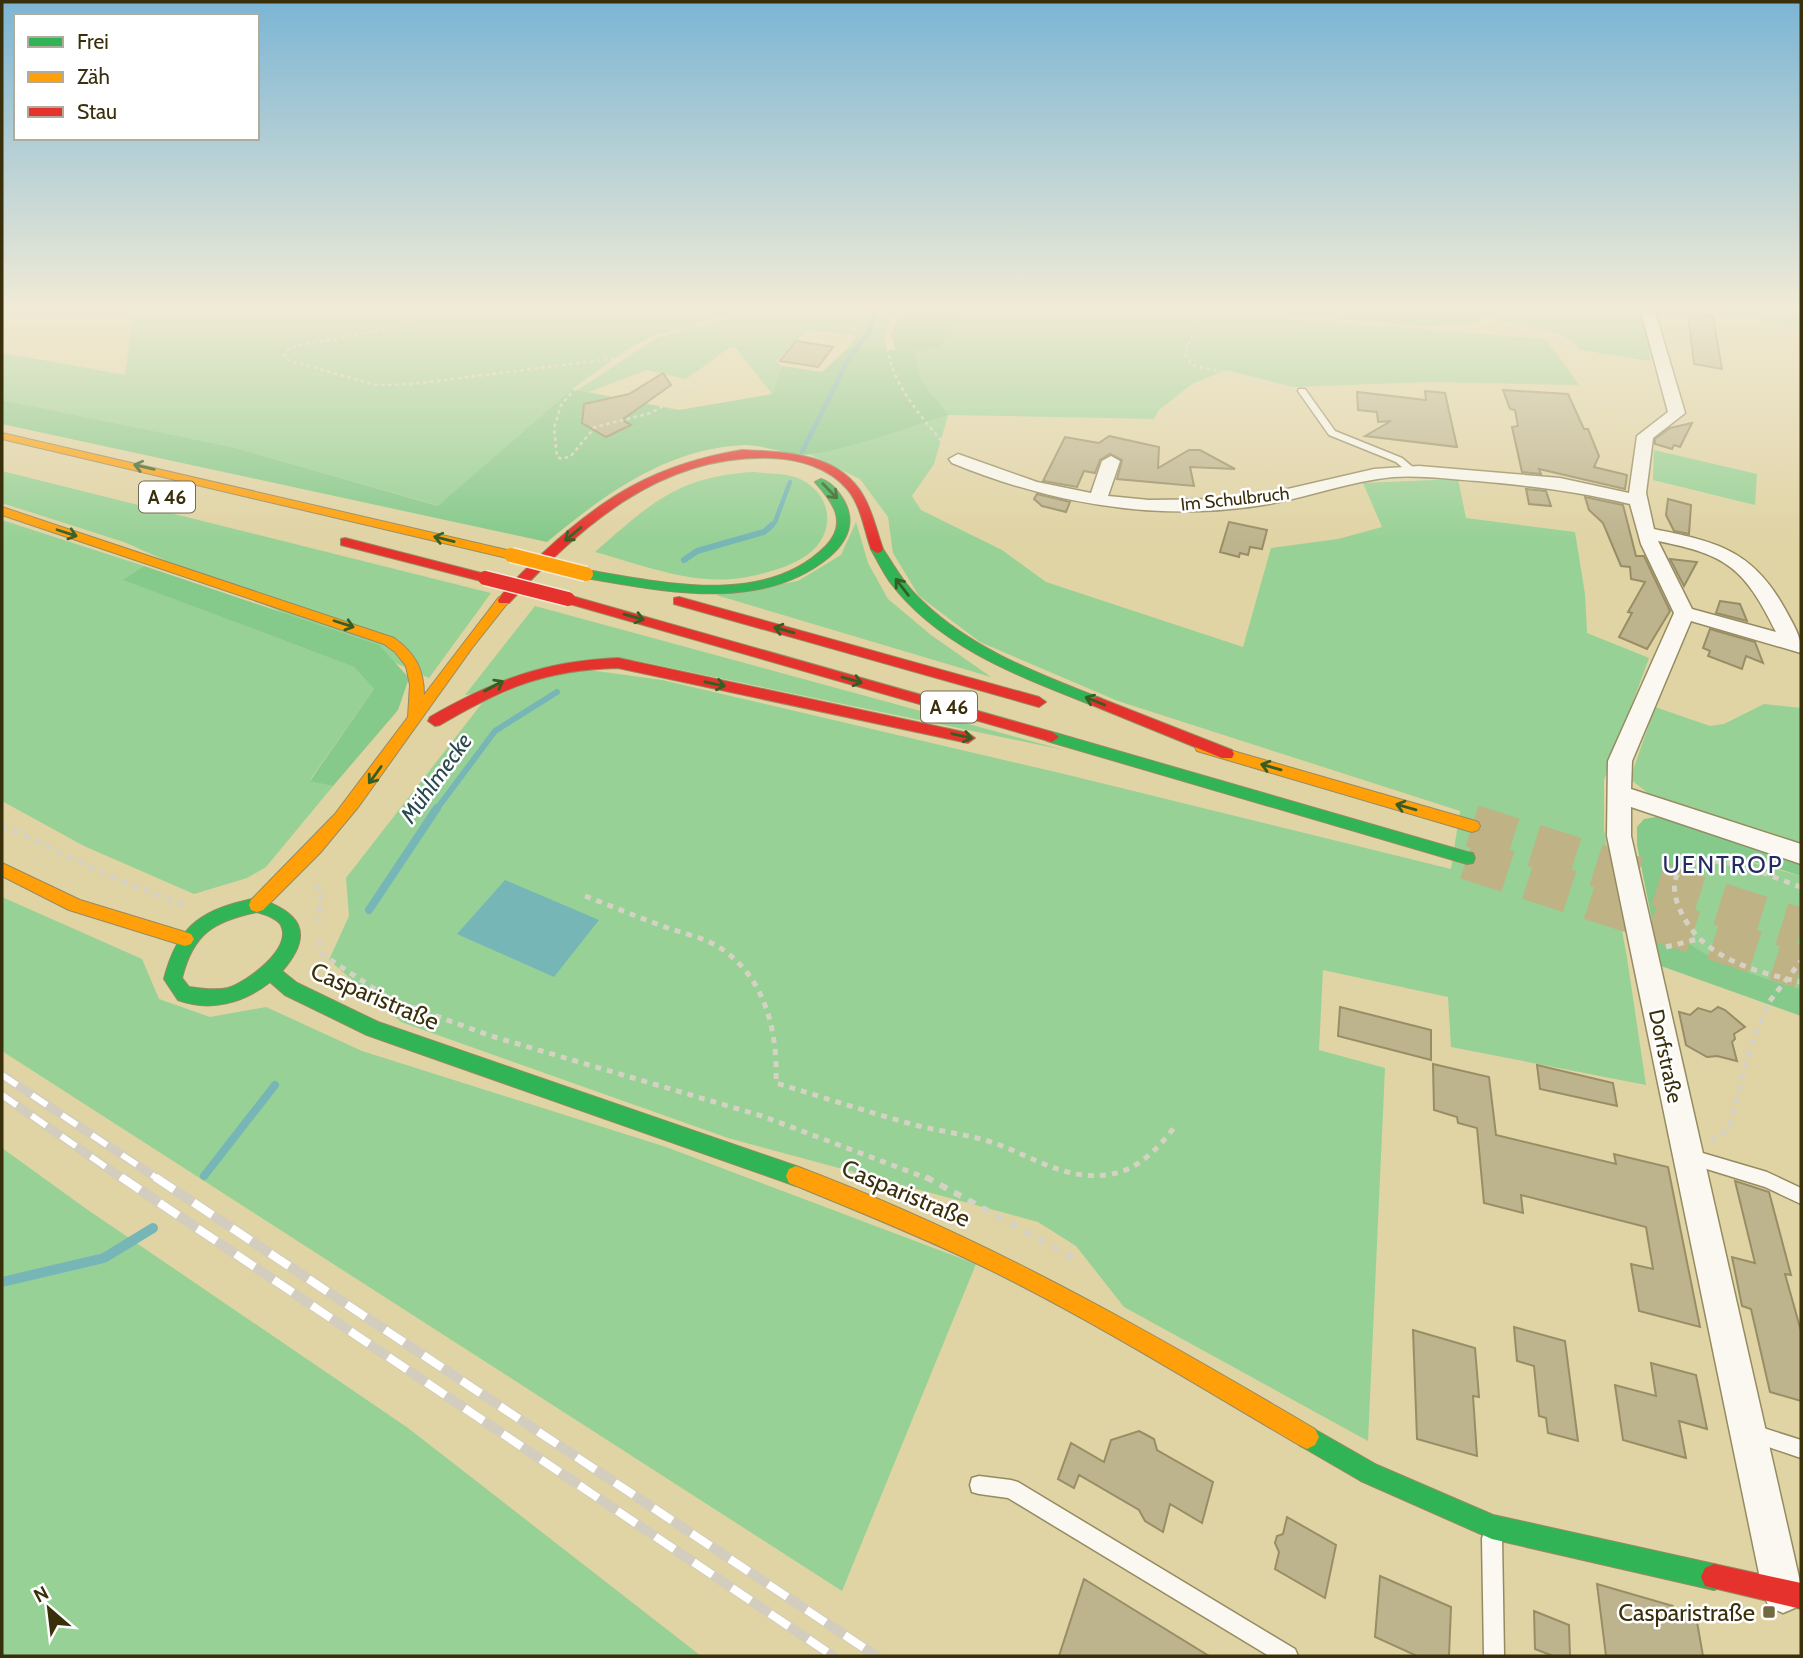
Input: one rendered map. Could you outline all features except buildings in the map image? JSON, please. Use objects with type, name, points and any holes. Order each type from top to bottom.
[{"type":"main road","name":"A 46","points":[[2,436],[510,555],[1053,705]]},
{"type":"main road","points":[[257,905],[322,840],[364,790],[482,627],[542,560],[599,513],[657,474],[717,456],[757,453],[806,460],[844,479],[864,506],[874,542],[899,584],[924,611],[962,641],[1025,674],[1227,754]]},
{"type":"main road","points":[[521,607],[608,523],[660,487],[695,471],[738,463],[782,466],[816,478],[834,493],[841,504],[843,530],[836,542],[810,566],[765,583],[733,588],[686,588],[586,575]]},
{"type":"main road","points":[[2,511],[372,633],[398,644],[413,659],[416,669],[415,720]]},
{"type":"main road","name":"A 46","points":[[331,538],[568,598],[1330,816],[1467,858]]},
{"type":"main road","points":[[456,692],[431,727],[501,682],[519,674],[592,662],[618,663],[981,741]]},
{"type":"main road","points":[[1080,713],[1472,826]]},
{"type":"main road","points":[[1102,768],[1330,816]]},
{"type":"main road","points":[[2,869],[75,905],[185,939]]},
{"type":"main road","points":[[285,917],[311,884]]},
{"type":"main road","points":[[257,905],[272,908],[285,917],[290,928],[290,942],[285,957],[252,987],[229,996],[206,999],[184,994],[173,979],[175,958],[185,939],[221,913],[257,905]]},
{"type":"main road","name":"Casparistraße","points":[[271,972],[292,989],[373,1029],[858,1198],[969,1248],[1131,1333],[1369,1473],[1492,1527],[1792,1594]]},
{"type":"street","points":[[1669,385],[1677,413],[1645,436],[1640,457],[1638,501],[1647,533],[1684,613],[1797,645]]},
{"type":"street","name":"Im Schulbruch","points":[[958,459],[985,471],[1039,488],[1151,505],[1262,500],[1347,478],[1412,471],[1560,483],[1638,501]]},
{"type":"street","points":[[1098,499],[1111,461]]},
{"type":"street","points":[[1647,533],[1707,547],[1742,564],[1760,585],[1797,645]]},
{"type":"street","name":"Dorfstraße","points":[[1684,613],[1620,761],[1619,836],[1748,1432],[1792,1594]]},
{"type":"street","points":[[1619,794],[1801,854]]},
{"type":"lane","name":"Im Schulbruch","points":[[1302,391],[1332,433],[1399,460],[1412,471]]},
{"type":"lane","points":[[1687,1157],[1767,1180],[1801,1196]]},
{"type":"lane","points":[[1748,1432],[1801,1449]]},
{"type":"lane","points":[[979,1485],[1011,1489],[1288,1656]]},
{"type":"lane","points":[[1492,1527],[1494,1656]]},
{"type":"path","points":[[580,385],[561,405],[554,428],[557,457],[562,459],[571,456],[595,428],[651,413],[698,385]]},
{"type":"path","points":[[903,385],[914,405],[958,459]]},
{"type":"path","points":[[1278,385],[1302,391]]},
{"type":"path","points":[[1593,385],[1645,436]]},
{"type":"path","points":[[2,825],[109,876],[187,906]]},
{"type":"path","points":[[1801,887],[1721,861],[1686,864],[1678,871],[1675,894],[1687,923],[1699,939],[1730,958],[1801,982]]},
{"type":"path","points":[[311,884],[322,889],[317,932],[323,955],[390,999],[491,1036],[762,1116],[921,1174],[1070,1256],[1079,1267]]},
{"type":"path","points":[[585,896],[718,946],[739,964],[759,990],[770,1022],[778,1057],[776,1083],[937,1130],[991,1142],[1062,1172],[1077,1175],[1104,1175],[1136,1165],[1152,1156],[1177,1124]]},
{"type":"path","points":[[1646,956],[1675,944],[1699,939]]},
{"type":"path","points":[[1687,1157],[1729,1128],[1750,1048],[1769,1002],[1801,961]]},
{"type":"green space","points":[[2,385],[577,385],[439,506],[232,447],[2,400]]},
{"type":"green space","points":[[585,385],[606,385],[589,392],[578,390]]},
{"type":"green space","points":[[765,385],[775,385],[772,394]]},
{"type":"green space","points":[[775,385],[925,385],[948,415],[865,442],[814,454],[745,445],[716,448],[689,455],[663,464],[615,491],[547,542],[2,424],[2,400],[232,447],[438,506],[572,389],[679,410],[772,394]]},
{"type":"green space","points":[[925,385],[1190,385],[1159,410],[1154,419],[948,415],[934,464],[912,496],[921,510],[1002,550],[1046,582],[1243,647],[1271,548],[1338,539],[1382,527],[1363,483],[1458,479],[1466,518],[1575,532],[1585,594],[1587,633],[1649,658],[1604,780],[1604,830],[1646,1085],[1451,1047],[1448,997],[1323,970],[1319,1050],[1385,1068],[1368,1441],[1124,1307],[1076,1246],[1038,1222],[728,1138],[401,1022],[329,960],[349,916],[346,878],[483,702],[539,678],[589,670],[662,680],[1060,773],[1451,869],[1460,811],[1118,701],[980,642],[919,596],[893,553],[888,517],[860,479],[811,455],[947,415]]},
{"type":"green space","points":[[1286,385],[1337,385],[1292,387]]},
{"type":"green space","points":[[1654,450],[1757,474],[1755,505],[1653,480]]},
{"type":"green space","points":[[2,471],[491,593],[429,678],[124,542],[2,503]]},
{"type":"green space","points":[[754,472],[785,475],[802,480],[812,486],[824,503],[827,513],[825,533],[812,551],[795,562],[752,576],[715,579],[663,572],[595,552],[649,507],[685,486],[705,479]]},
{"type":"green space","points":[[2,520],[144,566],[124,580],[354,667],[374,689],[310,780],[333,786],[266,867],[247,878],[194,894],[84,846],[2,801]]},
{"type":"green space","points":[[856,522],[868,563],[888,599],[931,635],[991,677],[716,595],[798,581],[841,555]]},
{"type":"green space","points":[[144,566],[379,645],[409,678],[398,710],[333,786],[310,781],[374,689],[354,667],[123,580]]},
{"type":"green space","points":[[535,606],[1064,750],[633,660],[465,695]]},
{"type":"green space","points":[[1764,704],[1801,708],[1801,845],[1658,801],[1630,779],[1655,707],[1710,726],[1724,724]]},
{"type":"green space","points":[[1662,816],[1801,859],[1801,876],[1750,861],[1716,858],[1683,867],[1668,878],[1672,915],[1682,936],[1691,945],[1719,961],[1801,989],[1801,1016],[1661,966],[1637,845],[1637,827],[1644,819]]},
{"type":"green space","points":[[1734,858],[1801,876],[1801,989],[1719,961],[1690,945],[1677,930],[1670,908],[1668,877],[1696,859]]},
{"type":"green space","points":[[2,897],[142,959],[159,999],[210,1017],[266,1007],[362,1051],[666,1147],[976,1264],[842,1591],[2,1051]]},
{"type":"green space","points":[[2,1148],[85,1208],[408,1428],[701,1656],[2,1656]]},
{"type":"water","points":[[505,880],[599,920],[554,977],[457,934]]},
{"type":"waterway","name":"Mühlmecke","points":[[802,452],[835,385]]},
{"type":"waterway","name":"Mühlmecke","points":[[772,525],[790,482]]},
{"type":"waterway","name":"Mühlmecke","points":[[684,560],[697,551],[764,532],[772,525]]},
{"type":"waterway","name":"Mühlmecke","points":[[436,810],[495,731],[557,692]]},
{"type":"waterway","name":"Mühlmecke","points":[[369,910],[437,808]]},
{"type":"waterway","name":"Mühlmecke","points":[[204,1176],[275,1085]]},
{"type":"waterway","points":[[2,1282],[104,1258],[153,1228]]},
{"type":"tunnel","points":[[1472,826],[1801,930]]},
{"type":"tunnel","points":[[1467,858],[1801,967]]},
{"type":"railway","points":[[2,1075],[155,1177]]},
{"type":"railway","points":[[2,1095],[123,1179]]},
{"type":"railway","points":[[121,1177],[833,1656]]},
{"type":"railway","points":[[155,1177],[876,1656]]},
{"type":"traffic: fast","points":[[586,574],[698,589],[754,586],[781,578],[822,556],[841,533],[843,511],[832,492],[821,482]]},
{"type":"traffic: fast","points":[[877,549],[895,579],[917,605],[943,627],[1002,662],[1097,702]]},
{"type":"traffic: fast","points":[[1052,737],[1467,858]]},
{"type":"traffic: fast","points":[[257,905],[279,914],[289,924],[289,947],[282,958],[261,978],[227,996],[200,997],[184,994],[173,979],[183,947],[191,935],[212,918],[257,905]]},
{"type":"traffic: fast","points":[[271,972],[291,989],[373,1029],[796,1176]]},
{"type":"traffic: fast","points":[[1307,1437],[1369,1473],[1492,1527],[1714,1577]]},
{"type":"traffic: slow","points":[[2,436],[511,555]]},
{"type":"traffic: slow","points":[[2,511],[389,641],[408,657],[416,675],[415,720]]},
{"type":"traffic: slow","points":[[511,555],[586,574]]},
{"type":"traffic: slow","points":[[257,905],[314,848],[354,802],[485,622],[504,600]]},
{"type":"traffic: slow","points":[[1202,747],[1472,826]]},
{"type":"traffic: slow","points":[[2,869],[75,905],[185,939]]},
{"type":"traffic: slow","points":[[796,1176],[929,1230],[994,1261],[1121,1328],[1307,1437]]},
{"type":"traffic: jam","points":[[504,600],[561,543],[628,493],[664,474],[702,460],[742,454],[792,456],[819,464],[836,473],[850,485],[860,500],[877,549]]},
{"type":"traffic: jam","points":[[345,542],[485,578]]},
{"type":"traffic: jam","points":[[485,578],[568,599]]},
{"type":"traffic: jam","points":[[568,599],[1052,737]]},
{"type":"traffic: jam","points":[[679,601],[1039,702]]},
{"type":"traffic: jam","points":[[435,721],[480,695],[522,677],[566,667],[618,663],[968,738]]},
{"type":"traffic: jam","points":[[1097,702],[1227,754]]},
{"type":"traffic: jam","points":[[1714,1577],[1801,1596]]},
{"type":"place","name":"Casparistraße","points":[[1769,1612]]},
{"type":"district","name":"UENTROP","points":[[1723,864]]}]
